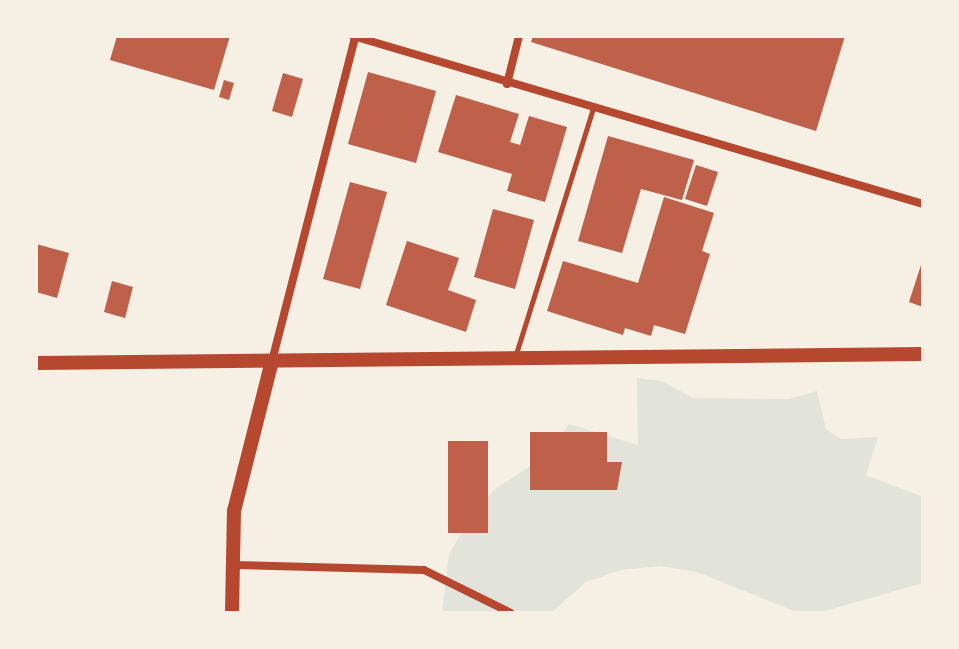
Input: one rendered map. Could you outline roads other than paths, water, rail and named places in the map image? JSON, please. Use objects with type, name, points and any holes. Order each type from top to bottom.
[{"type":"street","points":[[232,613],[234,511],[354,36],[507,84],[923,204]]},
{"type":"street","points":[[507,84],[519,36]]},
{"type":"street","points":[[36,363],[923,354]]},
{"type":"street","points":[[233,565],[424,570],[511,613]]},
{"type":"lane","points":[[515,358],[593,108]]}]
